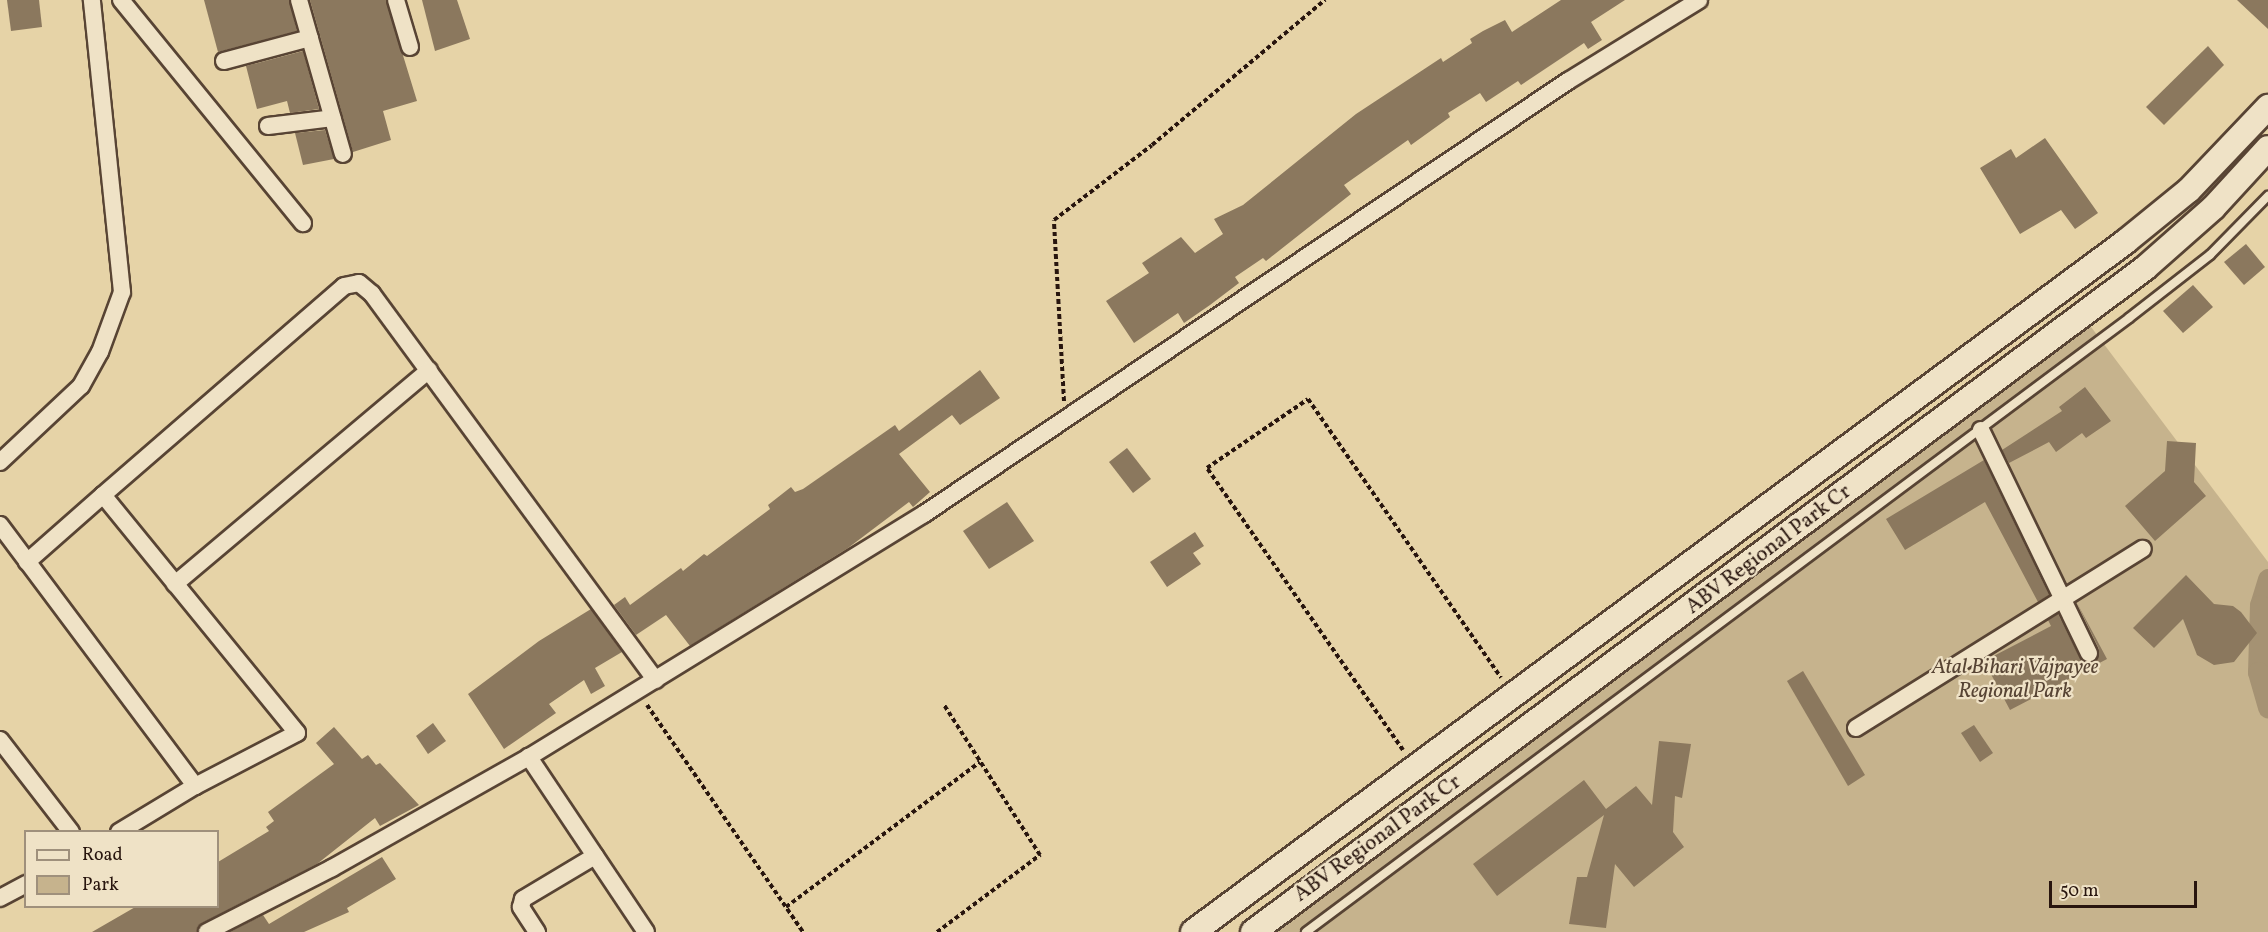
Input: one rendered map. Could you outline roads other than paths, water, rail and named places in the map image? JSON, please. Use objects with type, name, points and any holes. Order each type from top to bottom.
[{"type":"street","points":[[0,462],[81,386],[100,352],[122,292],[92,0]]},
{"type":"street","points":[[121,0],[303,223]]},
{"type":"street","points":[[298,0],[343,154]]},
{"type":"street","points":[[396,0],[410,47]]},
{"type":"street","points":[[207,932],[332,868],[529,757],[924,514],[1558,87],[1699,0]]},
{"type":"street","points":[[224,61],[310,38]]},
{"type":"street","points":[[1193,932],[2125,242],[2188,190],[2268,107]]},
{"type":"street","points":[[268,126],[333,118]]},
{"type":"street","name":"ABV Regional Park Cr","points":[[1252,932],[2145,268],[2213,208],[2268,148]]},
{"type":"street","points":[[27,562],[344,286],[359,284],[372,294],[429,370],[656,680]]},
{"type":"street","points":[[176,584],[429,370]]},
{"type":"street","points":[[1981,430],[2089,653]]},
{"type":"street","points":[[103,495],[297,733],[195,786],[121,830]]},
{"type":"street","points":[[0,525],[195,786]]},
{"type":"street","points":[[1856,728],[2143,549]]},
{"type":"street","points":[[0,740],[70,830]]},
{"type":"street","points":[[529,757],[646,932]]},
{"type":"street","points":[[537,932],[521,907],[523,898],[595,856]]},
{"type":"street","points":[[0,898],[24,885]]},
{"type":"lane","points":[[1306,932],[1981,430],[2210,255],[2268,196]]},
{"type":"waterway","points":[[2268,579],[2260,605],[2258,672],[2268,708]]},
{"type":"park label","name":"Atal Bihari Vajpayee Regional Park","points":[[2015,680]]}]
